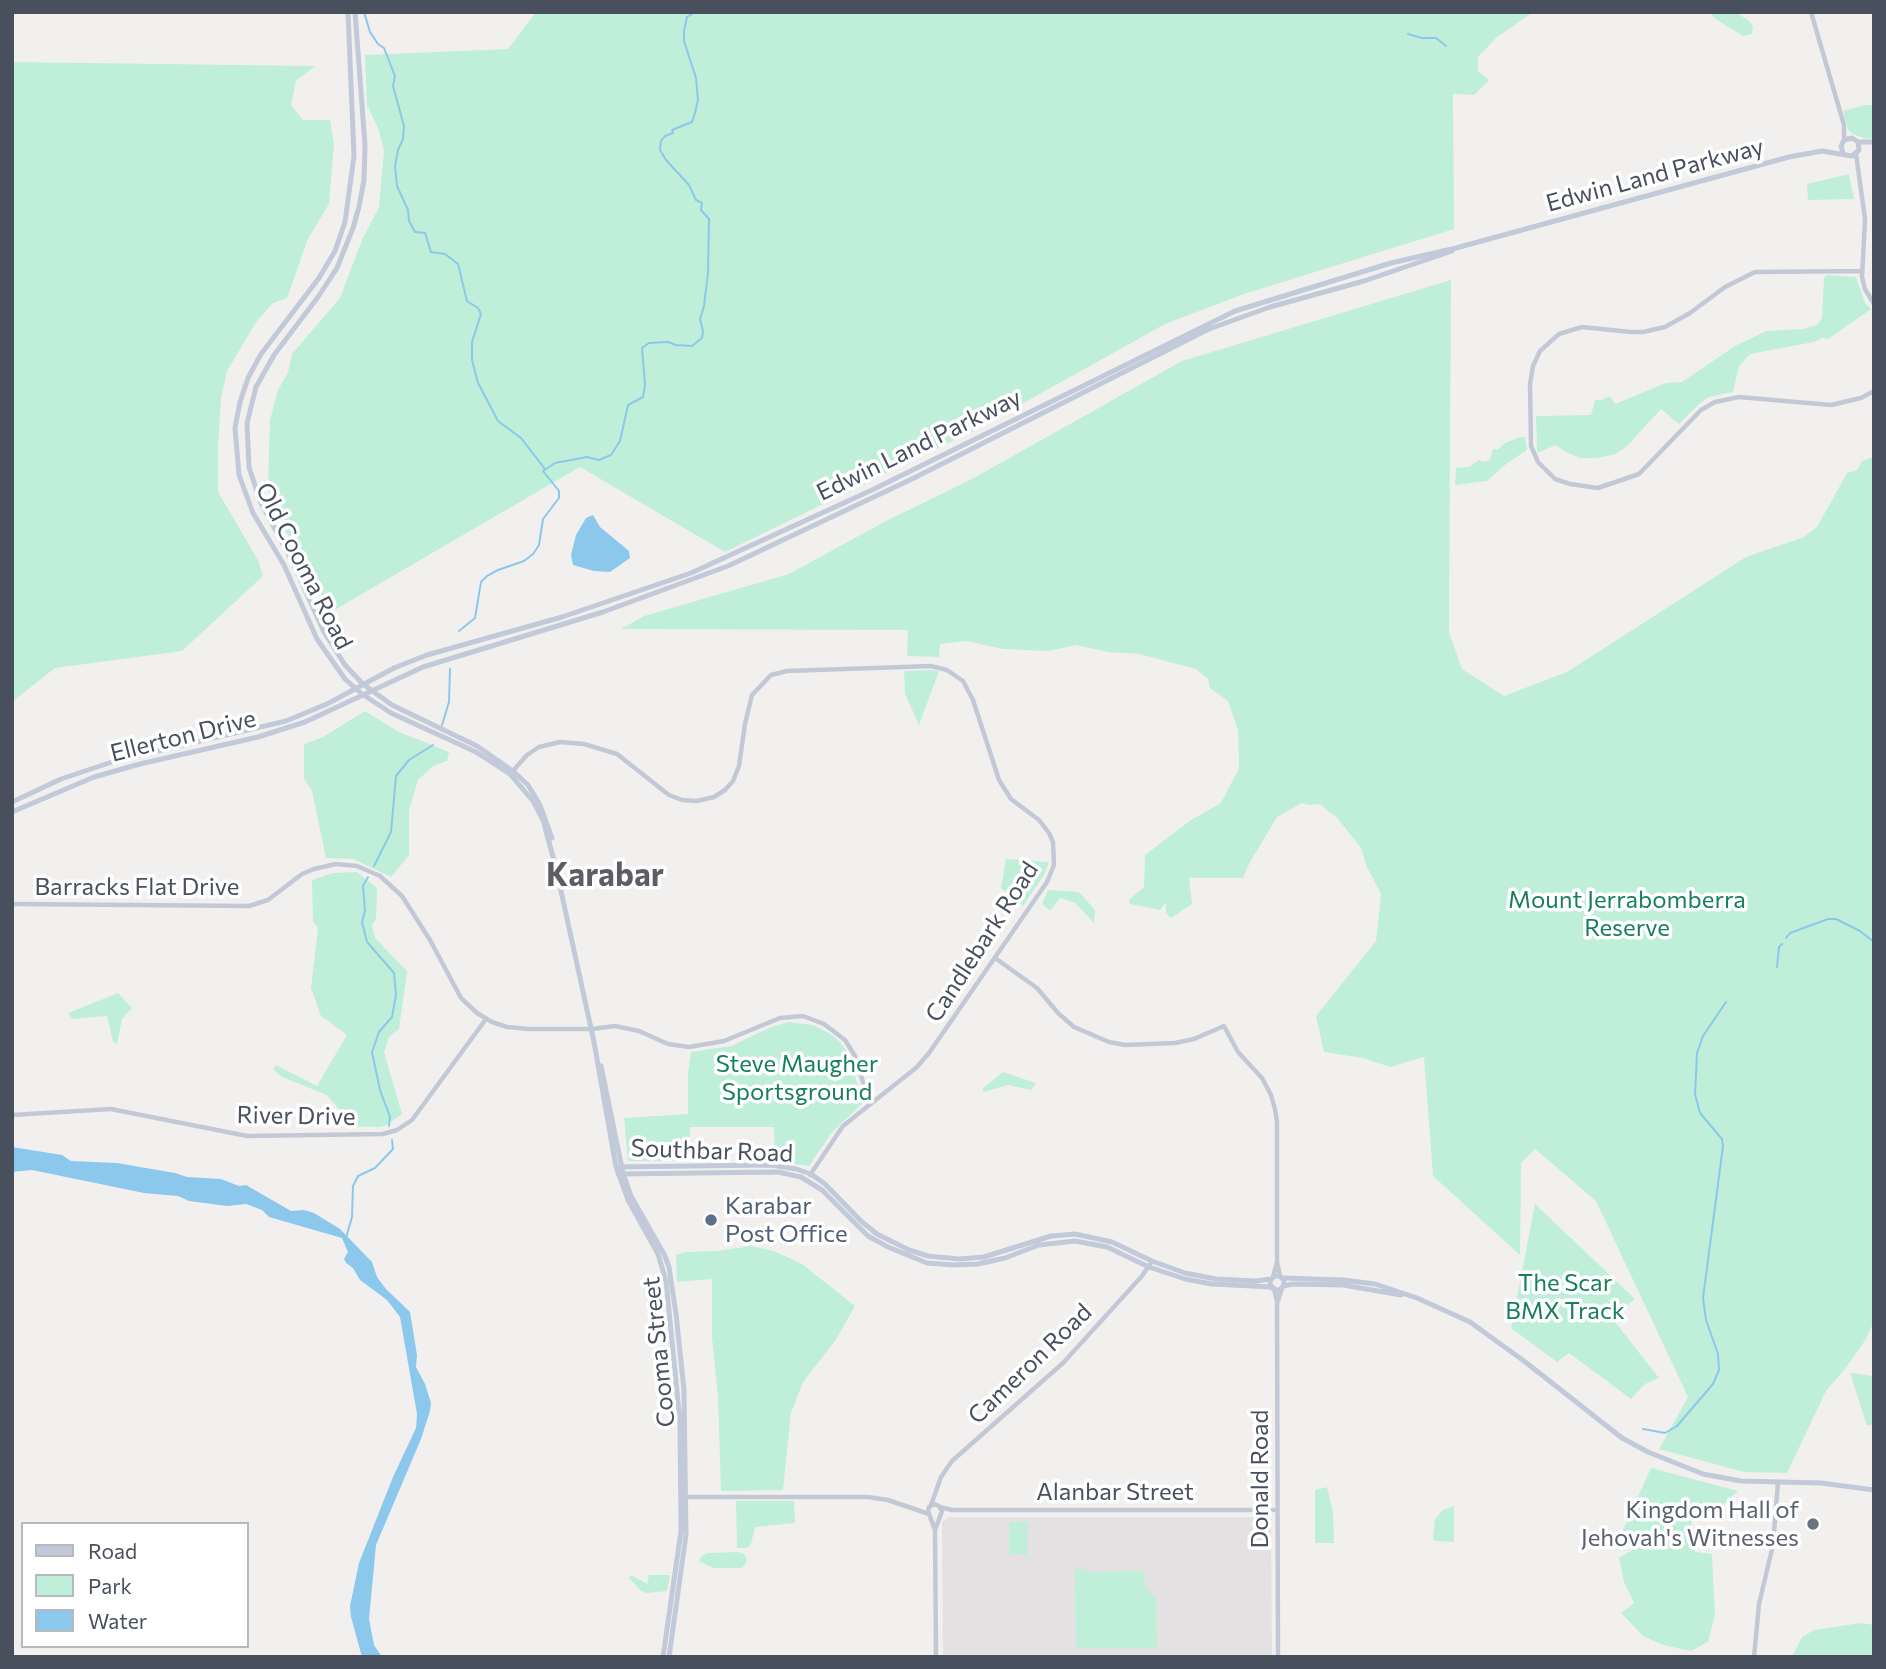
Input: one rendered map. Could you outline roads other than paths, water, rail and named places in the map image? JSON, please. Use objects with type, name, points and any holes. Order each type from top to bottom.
[{"type":"main road","name":"Old Cooma Road","points":[[348,12],[354,156],[345,222],[335,251],[319,278],[253,368],[240,402],[235,438],[239,475],[253,513],[284,565],[322,648],[356,689],[391,713],[477,746],[512,772]]},
{"type":"main road","name":"Old Cooma Road","points":[[355,12],[365,145],[364,180],[359,207],[337,268],[262,375],[251,404],[246,442],[249,467],[260,501],[324,632],[345,665],[370,690],[439,732]]},
{"type":"main road","name":"Edwin Land Parkway","points":[[1822,151],[1843,142],[1853,148]]},
{"type":"main road","points":[[1843,142],[1853,148]]},
{"type":"main road","name":"Edwin Land Parkway","points":[[356,689],[427,654],[575,613],[691,573],[872,490],[1235,311],[1391,263],[1788,157],[1874,143]]},
{"type":"main road","name":"Edwin Land Parkway","points":[[362,694],[432,663],[581,618],[728,566],[914,478],[1153,356],[1218,326],[1270,307],[1364,281],[1498,236]]},
{"type":"main road","name":"Ellerton Drive","points":[[12,802],[61,779],[115,761],[286,721],[356,689]]},
{"type":"main road","name":"Ellerton Drive","points":[[12,812],[94,777],[258,737],[305,722],[362,694]]},
{"type":"main road","name":"Cooma Street","points":[[512,772],[543,820],[607,1089],[611,1123],[628,1200],[669,1267],[684,1390],[683,1497],[686,1535],[663,1657]]},
{"type":"main road","name":"Southbar Road","points":[[620,1170],[778,1172],[809,1177],[828,1187],[873,1231],[890,1242],[928,1256],[966,1259],[984,1257],[1051,1236],[1075,1234],[1112,1241],[1150,1264],[1199,1282],[1273,1288],[1293,1284],[1343,1285],[1418,1298]]},
{"type":"main road","name":"Southbar Road","points":[[1150,1264],[1212,1279],[1343,1280],[1375,1284],[1418,1298],[1470,1322],[1620,1437],[1648,1452],[1703,1474],[1741,1481],[1821,1483],[1874,1490]]},
{"type":"main road","points":[[1277,1278],[1283,1287]]},
{"type":"main road","points":[[1273,1288],[1277,1278]]},
{"type":"main road","name":"Cooma Street","points":[[669,1657],[677,1609],[681,1559]]},
{"type":"main road","points":[[669,1657],[666,1633],[672,1628],[677,1609]]},
{"type":"street","points":[[1811,12],[1853,148],[1865,219],[1862,271],[1865,289],[1874,304]]},
{"type":"street","points":[[1843,142],[1844,125]]},
{"type":"street","points":[[1862,271],[1755,272],[1725,287],[1690,313],[1665,327],[1631,332],[1582,327],[1559,334],[1540,351],[1533,366],[1530,384],[1531,446],[1536,460],[1555,479],[1598,488],[1623,482],[1639,474],[1700,410],[1715,402],[1739,397],[1831,405],[1861,398],[1874,391]]},
{"type":"street","name":"Candlebark Road","points":[[512,772],[525,757],[539,747],[555,743],[584,744],[617,754],[669,795],[682,800],[697,801],[721,792],[733,781],[739,766],[752,695],[771,676],[787,671],[924,666],[947,670],[963,681],[968,688],[999,780],[1011,799],[1044,826],[1053,842],[1055,852],[1051,874],[929,1053],[917,1067],[837,1134],[809,1177]]},
{"type":"street","name":"Barracks Flat Drive","points":[[12,904],[249,906],[268,900],[302,874],[314,869],[332,864],[357,866],[383,878],[402,896],[430,940],[457,993],[486,1019],[513,1028],[592,1030],[622,1027],[639,1031],[655,1040],[689,1047],[724,1041],[780,1018],[803,1016],[824,1024],[845,1040],[855,1056],[863,1082],[874,1101]]},
{"type":"street","points":[[995,958],[1037,988],[1074,1027],[1109,1042],[1125,1045],[1175,1043],[1194,1039],[1224,1026],[1238,1052],[1262,1078],[1272,1096],[1275,1109],[1277,1278]]},
{"type":"street","name":"River Drive","points":[[12,1115],[111,1109],[247,1136],[383,1134],[397,1130],[412,1120],[486,1019]]},
{"type":"street","name":"Cameron Road","points":[[930,1506],[941,1477],[952,1461],[1063,1363],[1150,1264]]},
{"type":"street","name":"Donald Road","points":[[1277,1302],[1283,1287]]},
{"type":"street","name":"Donald Road","points":[[1273,1288],[1277,1302],[1278,1657]]},
{"type":"street","points":[[1754,1657],[1759,1604],[1773,1545],[1778,1482]]},
{"type":"street","points":[[935,1530],[940,1516],[936,1493]]},
{"type":"street","points":[[683,1497],[868,1497],[918,1509],[930,1515]]},
{"type":"street","points":[[930,1506],[935,1530],[936,1657]]},
{"type":"street","points":[[918,1509],[939,1506]]},
{"type":"street","name":"Alanbar Street","points":[[939,1506],[952,1510],[1277,1510]]},
{"type":"street","name":"Alanbar Street","points":[[930,1515],[940,1516],[952,1510]]},
{"type":"water","points":[[593,515],[600,527],[629,551],[630,558],[610,572],[573,565],[571,555],[576,535],[586,518]]},
{"type":"water","points":[[12,1147],[62,1155],[71,1161],[117,1163],[187,1177],[221,1179],[239,1186],[246,1185],[291,1211],[304,1210],[314,1213],[340,1229],[372,1262],[377,1277],[386,1289],[410,1312],[417,1355],[416,1367],[431,1403],[421,1439],[376,1545],[369,1619],[374,1645],[382,1657],[362,1657],[350,1606],[359,1563],[393,1477],[416,1428],[417,1414],[400,1317],[387,1300],[360,1280],[353,1268],[346,1263],[344,1259],[348,1252],[342,1238],[269,1217],[262,1210],[246,1204],[227,1206],[189,1201],[178,1196],[144,1193],[32,1170],[12,1172]]},
{"type":"waterway","points":[[364,12],[370,32],[384,48],[395,76],[393,86],[404,126],[395,166],[397,186],[408,210],[409,221],[415,232],[425,233],[431,252],[445,254],[458,264],[467,301],[478,308],[481,314],[472,342],[472,360],[478,383],[498,421],[521,438],[545,469]]},
{"type":"waterway","points":[[459,631],[475,618],[481,582],[498,570],[524,561],[539,545],[543,519],[559,498],[559,491],[543,471],[555,463],[587,457],[599,460],[611,455],[620,441],[628,405],[643,397],[645,385],[642,348],[649,343],[668,342],[692,346],[702,338],[700,319],[708,273],[709,219],[701,210],[702,203],[696,200],[689,185],[660,150],[665,136],[673,133],[672,130],[692,122],[695,113],[698,100],[696,78],[684,41],[687,17],[695,12]]},
{"type":"waterway","points":[[1408,34],[1436,38],[1446,46]]},
{"type":"waterway","points":[[442,725],[449,702],[450,669]]},
{"type":"waterway","points":[[374,866],[391,832],[396,776],[409,760],[433,745]]},
{"type":"waterway","points":[[368,877],[363,886],[365,911],[362,922],[367,942],[394,973],[396,995],[392,1017],[379,1032],[372,1052],[380,1090],[390,1117],[389,1126]]},
{"type":"waterway","points":[[1786,938],[1790,933],[1828,919],[1836,919],[1860,931],[1874,942]]},
{"type":"waterway","points":[[1777,967],[1779,947],[1782,944]]},
{"type":"waterway","points":[[1643,1429],[1665,1433],[1677,1426],[1713,1384],[1719,1370],[1718,1354],[1706,1320],[1703,1298],[1723,1146],[1722,1139],[1700,1113],[1695,1094],[1697,1053],[1703,1036],[1726,1002]]},
{"type":"waterway","points":[[346,1238],[352,1217],[353,1186],[358,1176],[375,1168],[393,1149],[392,1140]]},
{"type":"place","name":"Karabar Post Office","points":[[711,1220]]},
{"type":"place","name":"Kingdom Hall of Jehovah's Witnesses","points":[[1813,1524]]},
{"type":"district","name":"Karabar","points":[[605,875]]},
{"type":"park label","name":"Mount Jerrabomberra Reserve","points":[[1627,914]]},
{"type":"park label","name":"Steve Maugher Sportsground","points":[[797,1078]]},
{"type":"park label","name":"The Scar BMX Track","points":[[1565,1297]]}]
